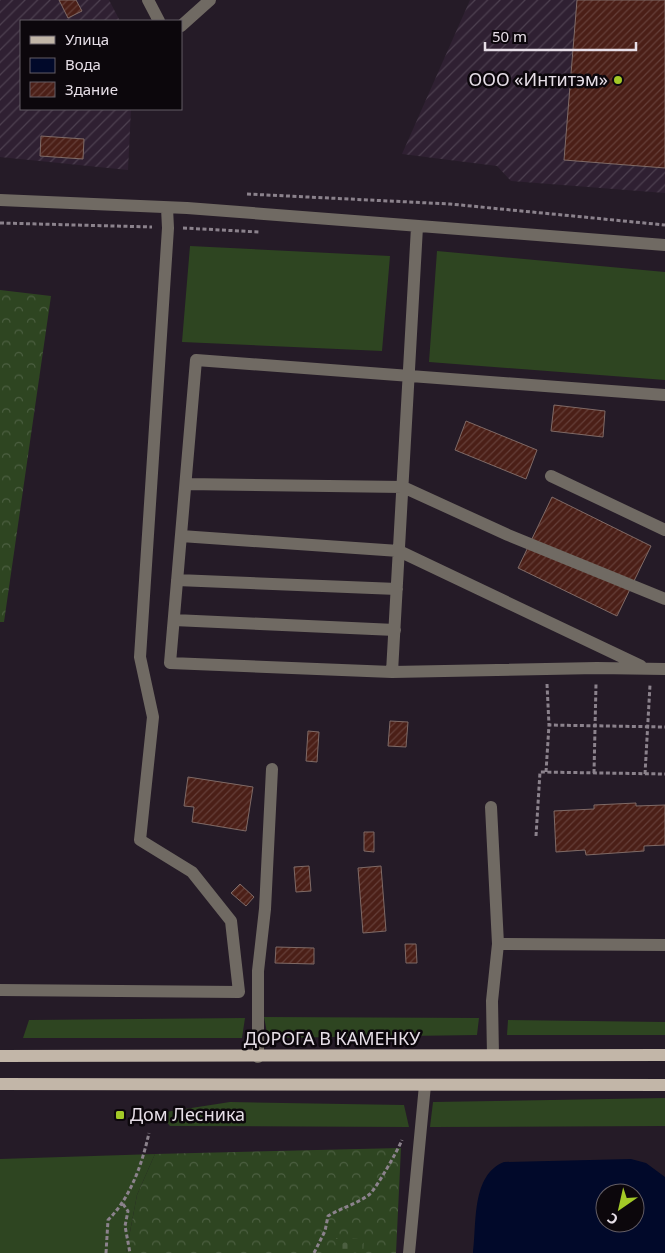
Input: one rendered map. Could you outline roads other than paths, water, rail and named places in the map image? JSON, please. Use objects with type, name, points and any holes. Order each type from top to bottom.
[{"type":"main road","name":"ДОРОГА В КАМЕНКУ","points":[[0,1056],[665,1055]]},
{"type":"main road","points":[[0,1084],[665,1085]]},
{"type":"street","points":[[148,0],[158,20]]},
{"type":"street","points":[[182,25],[210,0]]},
{"type":"street","points":[[0,200],[167,208],[665,246]]},
{"type":"street","points":[[0,990],[239,992],[231,920],[192,872],[140,840],[153,717],[140,657],[168,228],[167,208]]},
{"type":"street","points":[[392,672],[417,226]]},
{"type":"street","points":[[665,395],[196,360],[170,662],[392,672],[596,668],[665,669]]},
{"type":"street","points":[[551,476],[665,530]]},
{"type":"street","points":[[186,484],[403,487],[508,535],[665,599]]},
{"type":"street","points":[[181,536],[399,552],[645,668]]},
{"type":"street","points":[[177,580],[397,589]]},
{"type":"street","points":[[174,620],[394,630]]},
{"type":"street","points":[[258,1057],[258,971],[265,910],[272,769]]},
{"type":"street","points":[[491,808],[498,944],[492,1001],[493,1055]]},
{"type":"street","points":[[498,944],[665,945]]},
{"type":"street","points":[[409,1253],[424,1085]]},
{"type":"water","points":[[631,1159],[646,1163],[665,1177],[665,1253],[473,1253],[476,1215],[481,1189],[493,1168],[504,1162]]},
{"type":"place","name":"ООО «Интитэм»","points":[[618,80]]},
{"type":"place","name":"Дом Лесника","points":[[120,1115]]}]
